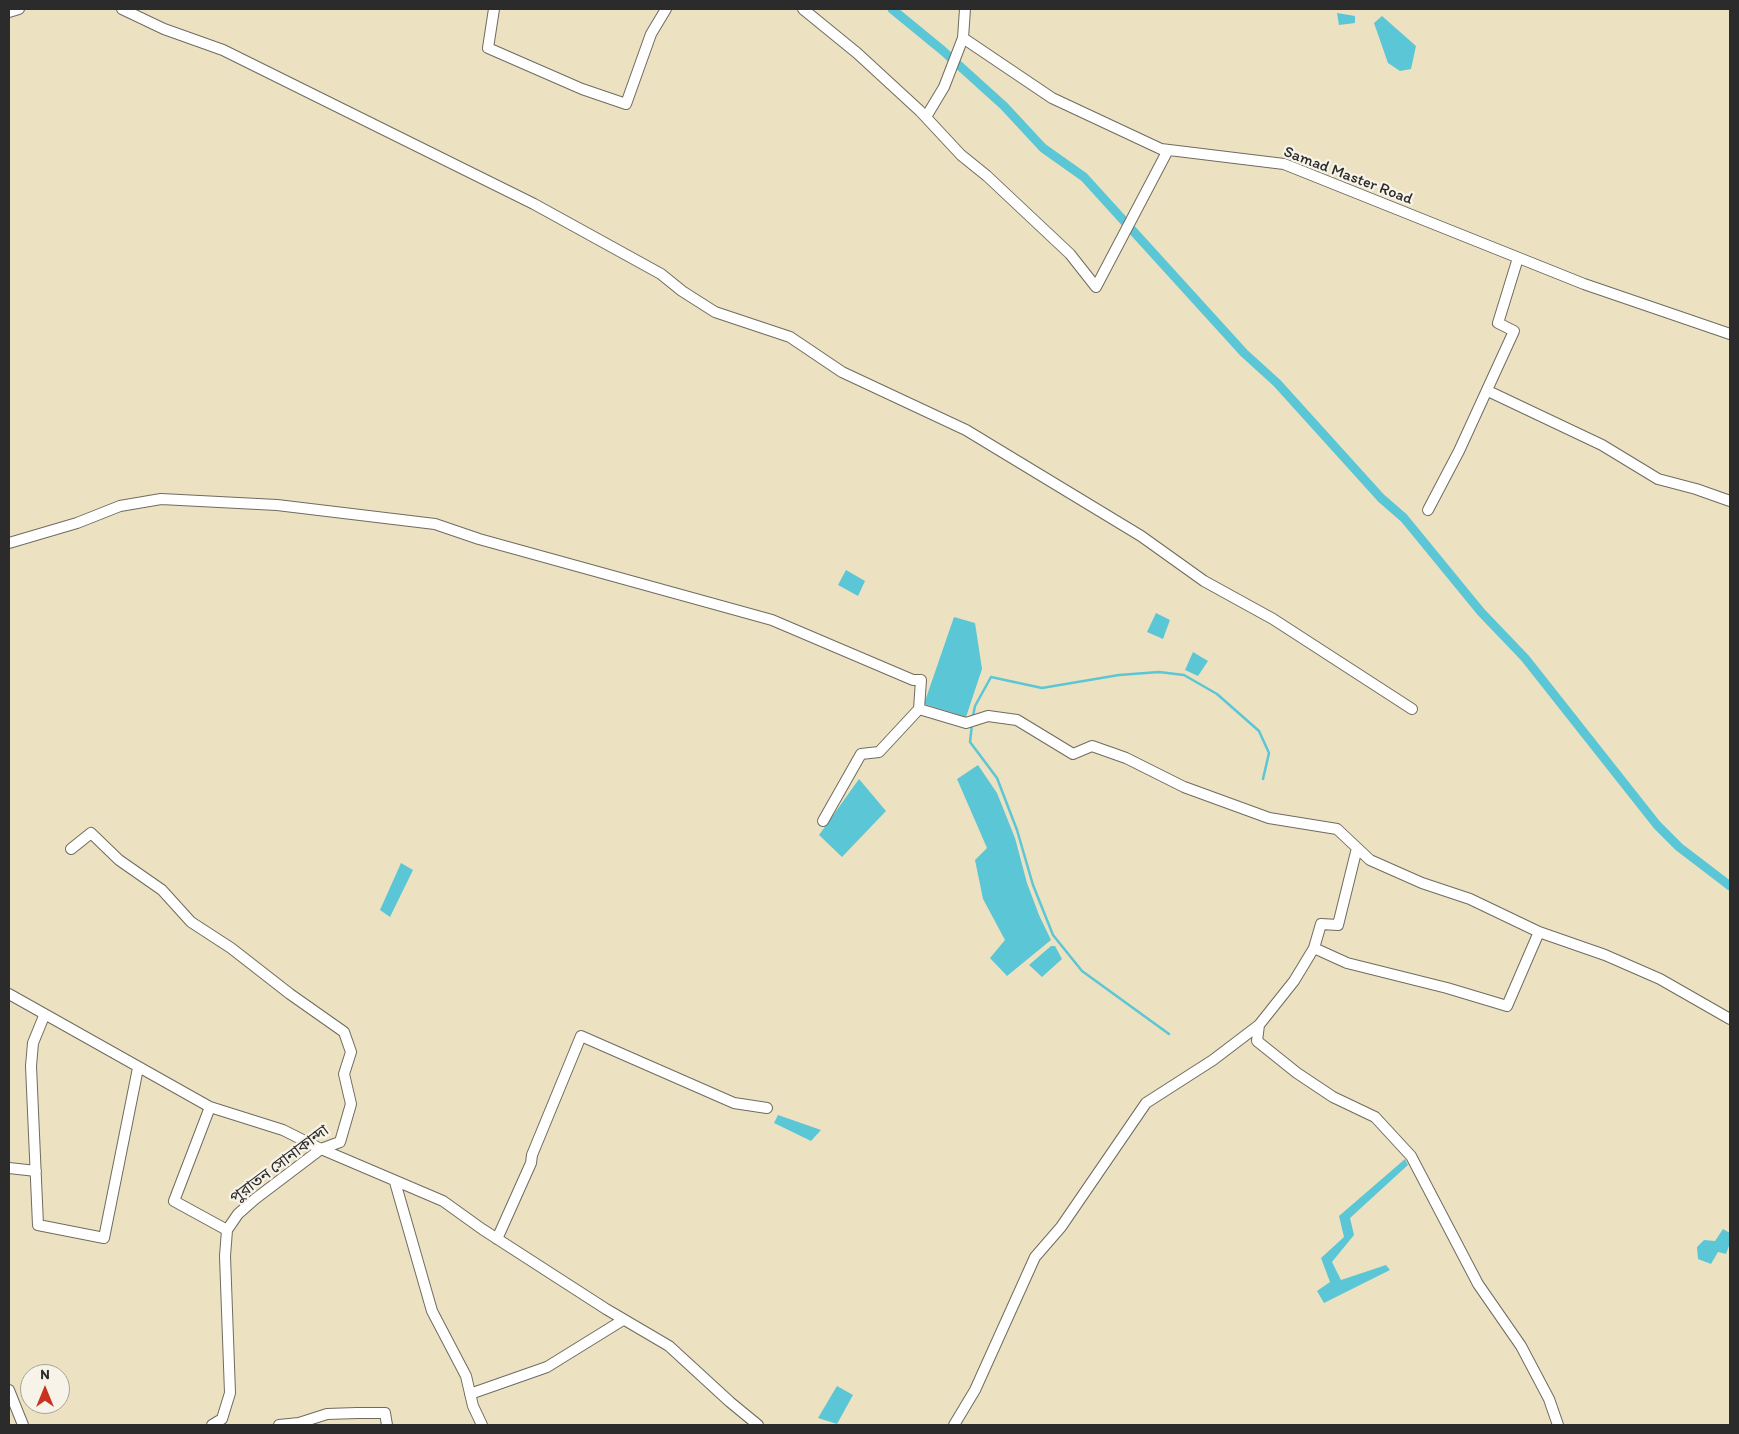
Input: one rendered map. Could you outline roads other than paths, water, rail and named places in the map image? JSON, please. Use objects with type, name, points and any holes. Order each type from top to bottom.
[{"type":"street","points":[[9,12],[19,9]]},
{"type":"street","points":[[122,9],[164,29],[224,50],[534,204],[661,274],[682,292],[716,312],[790,337],[842,372],[966,430],[1141,536],[1204,581],[1273,619],[1412,709]]},
{"type":"street","points":[[494,9],[488,48],[582,88],[626,104],[651,34],[666,9]]},
{"type":"street","points":[[803,9],[857,53],[926,117],[961,155],[987,176],[1070,254],[1096,287],[1168,150]]},
{"type":"street","points":[[926,117],[944,87],[961,41],[965,9]]},
{"type":"street","name":"Samad Master Road","points":[[961,41],[1052,98],[1168,150],[1284,164],[1584,284],[1730,334]]},
{"type":"street","points":[[1428,510],[1488,390],[1514,332],[1498,323],[1518,258]]},
{"type":"street","points":[[1488,390],[1602,445],[1658,479],[1696,489],[1730,501]]},
{"type":"street","points":[[9,543],[77,523],[120,506],[160,499],[277,505],[435,524],[480,539],[772,620],[913,680],[921,680],[919,709],[879,752],[861,754],[823,821]]},
{"type":"street","points":[[919,709],[966,723],[988,716],[1017,720],[1073,754],[1092,746],[1126,758],[1184,787],[1269,818],[1337,829],[1370,860],[1422,883],[1470,899],[1539,932],[1605,955],[1660,979],[1730,1019]]},
{"type":"street","name":"পুরাতন সোনাকান্দা","points":[[71,849],[90,834],[118,860],[162,890],[191,922],[231,948],[290,994],[344,1032],[351,1052],[344,1074],[351,1104],[340,1142],[321,1149],[255,1199],[238,1214],[227,1230],[225,1256],[230,1393],[222,1419],[212,1425]]},
{"type":"street","points":[[954,1425],[975,1390],[1035,1257],[1060,1227],[1146,1103],[1212,1060],[1259,1025],[1294,981],[1314,948],[1321,924],[1338,924],[1357,848]]},
{"type":"street","points":[[1314,948],[1347,963],[1447,988],[1507,1006],[1539,932]]},
{"type":"street","points":[[9,994],[44,1016],[210,1106],[283,1130],[395,1182],[443,1201],[496,1238],[623,1320],[669,1346],[758,1425]]},
{"type":"street","points":[[44,1016],[33,1044],[31,1066],[38,1225],[104,1238],[138,1068]]},
{"type":"street","points":[[1259,1025],[1257,1042],[1333,1097],[1375,1117],[1411,1156],[1478,1284],[1521,1346],[1549,1399],[1558,1425]]},
{"type":"street","points":[[496,1238],[531,1163],[532,1155],[581,1036],[734,1103],[767,1108]]},
{"type":"street","points":[[210,1106],[174,1201],[227,1230]]},
{"type":"street","points":[[9,1168],[36,1171]]},
{"type":"street","points":[[395,1182],[432,1311],[466,1376],[470,1394],[482,1425]]},
{"type":"street","points":[[470,1394],[547,1367],[623,1320]]},
{"type":"street","points":[[9,1390],[23,1425]]},
{"type":"street","points":[[279,1425],[299,1423],[327,1414],[357,1413],[385,1413],[387,1425]]},
{"type":"water","points":[[1337,13],[1355,16],[1355,23],[1339,25]]},
{"type":"water","points":[[1382,16],[1416,46],[1411,69],[1400,71],[1388,63],[1374,23]]},
{"type":"water","points":[[846,570],[865,581],[858,596],[838,585]]},
{"type":"water","points":[[1156,613],[1170,620],[1163,639],[1147,632]]},
{"type":"water","points":[[954,617],[975,623],[982,669],[966,717],[924,704]]},
{"type":"water","points":[[1193,652],[1208,661],[1198,676],[1185,670]]},
{"type":"water","points":[[978,765],[997,793],[1015,838],[1027,883],[1051,940],[1007,976],[990,958],[1005,940],[983,899],[975,860],[987,848],[957,779]]},
{"type":"water","points":[[859,779],[886,811],[842,857],[819,835]]},
{"type":"water","points":[[401,863],[413,870],[390,917],[380,910]]},
{"type":"water","points":[[1051,946],[1055,946],[1062,959],[1042,977],[1029,965]]},
{"type":"water","points":[[778,1115],[821,1130],[811,1141],[774,1123]]},
{"type":"water","points":[[1405,1159],[1408,1165],[1350,1218],[1354,1235],[1332,1262],[1341,1280],[1386,1265],[1390,1270],[1324,1303],[1317,1291],[1330,1282],[1321,1258],[1344,1237],[1339,1216]]},
{"type":"water","points":[[1723,1229],[1730,1233],[1730,1243],[1726,1254],[1718,1252],[1711,1264],[1698,1259],[1697,1247],[1704,1240],[1715,1241]]},
{"type":"water","points":[[837,1386],[853,1395],[837,1424],[818,1418]]},
{"type":"waterway","points":[[892,9],[942,50],[1004,106],[1043,148],[1084,177],[1244,353],[1277,383],[1381,498],[1404,518],[1481,612],[1525,658],[1657,825],[1679,847],[1730,886]]},
{"type":"waterway","points":[[973,716],[975,706],[991,677],[1042,688],[1119,675],[1159,672],[1184,675],[1217,694],[1259,731],[1269,753],[1263,779]]},
{"type":"waterway","points":[[972,724],[970,742],[997,778],[1017,830],[1033,885],[1053,935],[1082,971],[1169,1034]]}]
